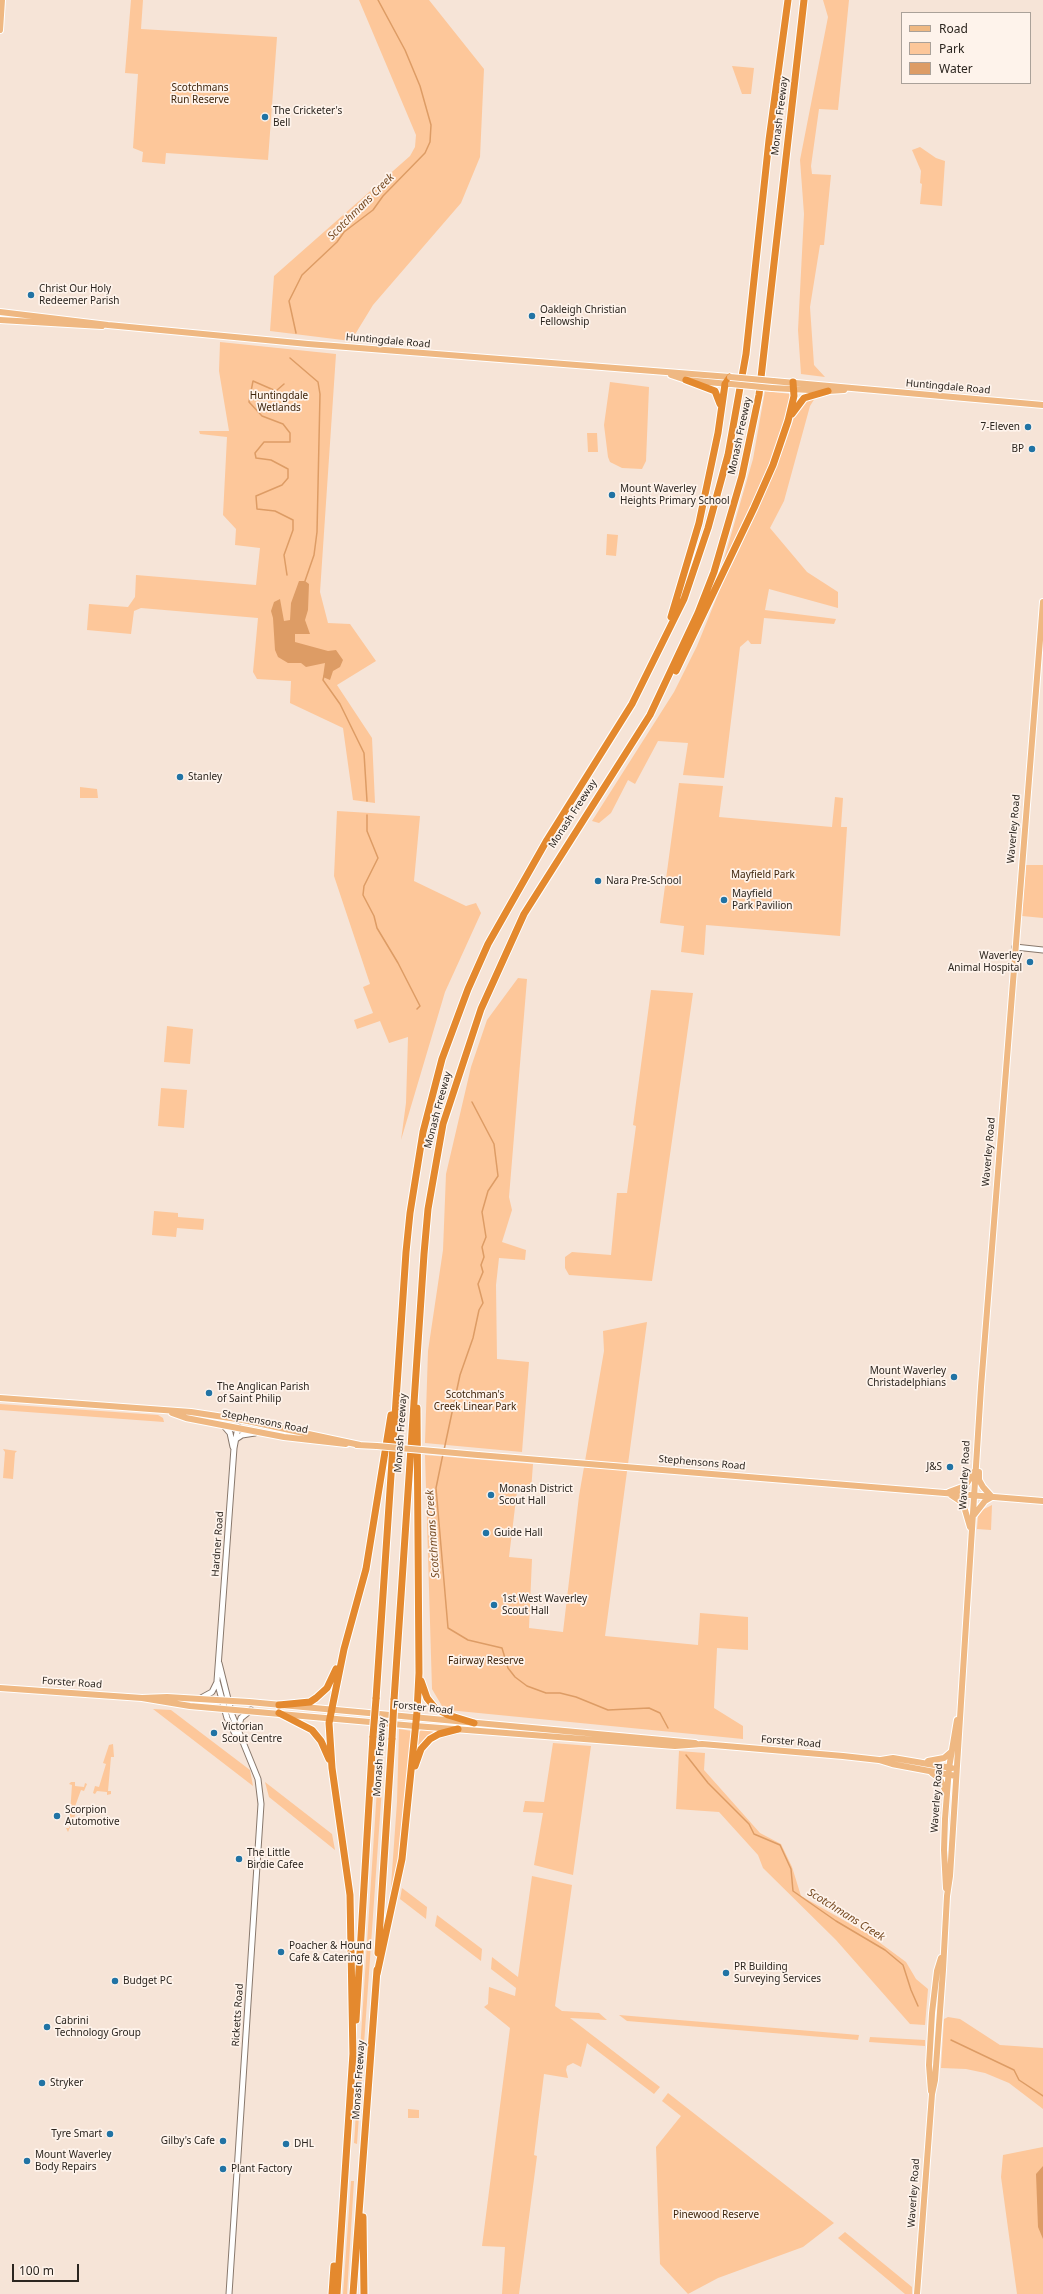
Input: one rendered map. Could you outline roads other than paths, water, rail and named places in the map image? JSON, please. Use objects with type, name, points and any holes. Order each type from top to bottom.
[{"type":"highway","name":"Monash Freeway","points":[[337,2294],[398,1365],[410,1213],[423,1132],[442,1059],[468,989],[503,915],[547,840],[606,749],[662,646],[684,599],[708,528],[735,420],[747,346],[769,140],[788,0]]},
{"type":"highway","name":"Monash Freeway","points":[[354,2294],[377,1974],[416,1360],[427,1216],[436,1159],[456,1081],[481,1009],[524,914],[650,715],[698,613],[714,572],[742,476],[753,432],[759,395],[804,0]]},
{"type":"highway","points":[[686,380],[716,391],[721,411]]},
{"type":"highway","points":[[662,646],[699,523],[728,382]]},
{"type":"highway","points":[[650,715],[682,661],[754,508],[788,421],[794,390],[793,382]]},
{"type":"highway","points":[[788,421],[804,398],[828,391]]},
{"type":"highway","points":[[377,1974],[398,1879],[411,1781],[416,1726],[419,1673],[416,1360]]},
{"type":"highway","points":[[353,2057],[350,1895],[332,1768],[330,1718],[344,1649],[368,1562],[398,1365]]},
{"type":"highway","points":[[279,1709],[310,1702],[322,1694],[333,1676],[344,1649]]},
{"type":"highway","points":[[419,1673],[424,1692],[435,1708],[448,1715],[474,1723]]},
{"type":"highway","points":[[279,1709],[312,1730],[321,1741],[332,1768]]},
{"type":"highway","points":[[411,1781],[417,1760],[425,1744],[439,1734],[458,1729]]},
{"type":"highway","points":[[332,2294],[347,2148]]},
{"type":"highway","points":[[363,2156],[364,2294]]},
{"type":"main road","points":[[0,30],[2,0]]},
{"type":"main road","name":"Huntingdale Road","points":[[0,312],[94,322],[108,325]]},
{"type":"main road","name":"Huntingdale Road","points":[[0,320],[51,324],[108,325],[315,345],[666,374],[685,373],[728,382],[794,390],[828,391],[852,389]]},
{"type":"main road","name":"Huntingdale Road","points":[[666,374],[686,380],[728,382],[793,382],[852,389],[1043,405]]},
{"type":"main road","points":[[1035,404],[1043,400]]},
{"type":"main road","points":[[1035,404],[1043,408]]},
{"type":"main road","name":"Waverley Road","points":[[917,2294],[932,2094],[935,2080],[940,2011],[946,1896],[957,1769],[975,1471],[1043,602]]},
{"type":"main road","name":"Stephensons Road","points":[[0,1398],[167,1411],[231,1418],[360,1445]]},
{"type":"main road","name":"Stephensons Road","points":[[167,1411],[186,1418],[329,1443],[1043,1501]]},
{"type":"main road","points":[[231,1418],[238,1427]]},
{"type":"main road","points":[[973,1518],[985,1501],[992,1497],[986,1492],[979,1480],[976,1459]]},
{"type":"main road","points":[[948,1493],[965,1486],[975,1471]]},
{"type":"main road","points":[[948,1493],[963,1503],[966,1508],[972,1533]]},
{"type":"main road","name":"Forster Road","points":[[0,1688],[142,1698],[251,1710],[331,1710],[416,1717],[624,1739],[675,1746],[702,1744],[879,1760],[956,1776]]},
{"type":"main road","name":"Forster Road","points":[[142,1698],[167,1697],[229,1701],[330,1718],[416,1726],[624,1739]]},
{"type":"main road","name":"Waverley Road","points":[[946,1896],[944,1873],[945,1819],[951,1752],[960,1703]]},
{"type":"main road","points":[[923,1762],[944,1758],[951,1752]]},
{"type":"main road","name":"Forster Road","points":[[879,1760],[893,1758],[957,1769]]},
{"type":"main road","points":[[929,1771],[940,1779],[947,1796]]},
{"type":"main road","points":[[945,1819],[953,1820]]},
{"type":"main road","name":"Waverley Road","points":[[932,2094],[929,2071],[932,2011],[937,1971],[943,1952]]},
{"type":"main road","points":[[932,2011],[940,2011]]},
{"type":"street","points":[[1015,948],[1043,950]]},
{"type":"street","points":[[223,1424],[230,1433],[234,1448]]},
{"type":"street","name":"Hardner Road","points":[[227,1708],[222,1701],[218,1681],[234,1448],[238,1427]]},
{"type":"street","points":[[236,1439],[242,1435],[260,1432]]},
{"type":"street","name":"Hardner Road","points":[[219,1663],[229,1701],[227,1708]]},
{"type":"street","points":[[198,1699],[212,1692],[218,1681]]},
{"type":"street","name":"Ricketts Road","points":[[227,1708],[238,1728],[258,1779],[261,1804],[229,2294]]},
{"type":"street","name":"Ricketts Road","points":[[227,1708],[235,1734],[242,1741]]},
{"type":"street","points":[[238,1728],[241,1718],[251,1710]]},
{"type":"water","points":[[299,581],[305,581],[309,584],[308,610],[305,620],[310,634],[295,634],[295,642],[328,651],[336,650],[343,660],[340,667],[333,671],[330,680],[323,677],[325,663],[306,667],[301,663],[288,663],[278,657],[275,650],[273,618],[271,611],[274,602],[280,599],[284,621],[290,620],[291,603]]},
{"type":"water","points":[[1043,2166],[1043,2239],[1038,2227],[1036,2174]]},
{"type":"waterway","name":"Scotchmans Creek","points":[[296,333],[289,301],[302,275],[337,242],[344,232],[373,210],[383,196],[425,153],[430,142],[431,125],[420,86],[405,50],[378,0]]},
{"type":"waterway","points":[[290,358],[318,382],[320,394],[317,532],[314,555],[305,581]]},
{"type":"waterway","points":[[284,384],[276,391],[253,381],[249,402],[262,416],[283,424],[290,433],[290,442],[264,442],[255,453],[256,458],[271,460],[288,469],[288,478],[282,485],[256,496],[257,509],[275,511],[293,520],[293,530],[284,555],[287,575]]},
{"type":"waterway","name":"Scotchmans Creek","points":[[324,676],[323,680],[340,704],[364,753],[367,801]]},
{"type":"waterway","name":"Scotchmans Creek","points":[[367,815],[367,831],[378,858],[364,886],[363,895],[374,916],[377,928],[398,963],[420,1006],[417,1009]]},
{"type":"waterway","name":"Scotchmans Creek","points":[[444,1450],[460,1375],[473,1338],[479,1310],[483,1303],[478,1284],[483,1272],[481,1265],[484,1257],[482,1247],[486,1237],[482,1212],[488,1191],[498,1176],[494,1144],[472,1102]]},
{"type":"waterway","name":"Scotchmans Creek","points":[[443,1454],[436,1488],[448,1628],[468,1640],[502,1648],[508,1668],[515,1677],[527,1686],[546,1693],[560,1693],[576,1697],[608,1710],[649,1708],[660,1713],[668,1728]]},
{"type":"waterway","name":"Scotchmans Creek","points":[[686,1755],[708,1783],[749,1824],[754,1834],[780,1845],[791,1869],[793,1891],[836,1921],[885,1950],[903,1965],[918,2006]]},
{"type":"waterway","name":"Scotchmans Creek","points":[[951,2040],[1014,2070],[1019,2080],[1043,2096]]},
{"type":"place","name":"The Cricketer's Bell","points":[[265,117]]},
{"type":"place","name":"Christ Our Holy Redeemer Parish","points":[[31,295]]},
{"type":"place","name":"Oakleigh Christian Fellowship","points":[[532,316]]},
{"type":"place","name":"7-Eleven","points":[[1028,427]]},
{"type":"place","name":"BP","points":[[1032,449]]},
{"type":"place","name":"Mount Waverley Heights Primary School","points":[[612,495]]},
{"type":"place","name":"Stanley","points":[[180,777]]},
{"type":"place","name":"Nara Pre-School","points":[[598,881]]},
{"type":"place","name":"Mayfield Park Pavilion","points":[[724,900]]},
{"type":"place","name":"Waverley Animal Hospital","points":[[1030,962]]},
{"type":"place","name":"Mount Waverley Christadelphians","points":[[954,1377]]},
{"type":"place","name":"The Anglican Parish of Saint Philip","points":[[209,1393]]},
{"type":"place","name":"J&S","points":[[950,1467]]},
{"type":"place","name":"Monash District Scout Hall","points":[[491,1495]]},
{"type":"place","name":"Guide Hall","points":[[486,1533]]},
{"type":"place","name":"1st West Waverley Scout Hall","points":[[494,1605]]},
{"type":"place","name":"Victorian Scout Centre","points":[[214,1733]]},
{"type":"place","name":"Scorpion Automotive","points":[[57,1816]]},
{"type":"place","name":"The Little Birdie Cafee","points":[[239,1859]]},
{"type":"place","name":"Poacher & Hound Cafe & Catering","points":[[281,1952]]},
{"type":"place","name":"PR Building Surveying Services","points":[[726,1973]]},
{"type":"place","name":"Budget PC","points":[[115,1981]]},
{"type":"place","name":"Cabrini Technology Group","points":[[47,2027]]},
{"type":"place","name":"Stryker","points":[[42,2083]]},
{"type":"place","name":"Tyre Smart","points":[[110,2134]]},
{"type":"place","name":"Gilby's Cafe","points":[[223,2141]]},
{"type":"place","name":"DHL","points":[[286,2144]]},
{"type":"place","name":"Mount Waverley Body Repairs","points":[[27,2161]]},
{"type":"place","name":"Plant Factory","points":[[223,2169]]},
{"type":"park label","name":"Scotchmans Run Reserve","points":[[200,94]]},
{"type":"park label","name":"Huntingdale Wetlands","points":[[279,402]]},
{"type":"park label","name":"Mayfield Park","points":[[763,875]]},
{"type":"park label","name":"Scotchman's Creek Linear Park","points":[[475,1400]]},
{"type":"park label","name":"Fairway Reserve","points":[[486,1661]]},
{"type":"park label","name":"Pinewood Reserve","points":[[716,2215]]}]
